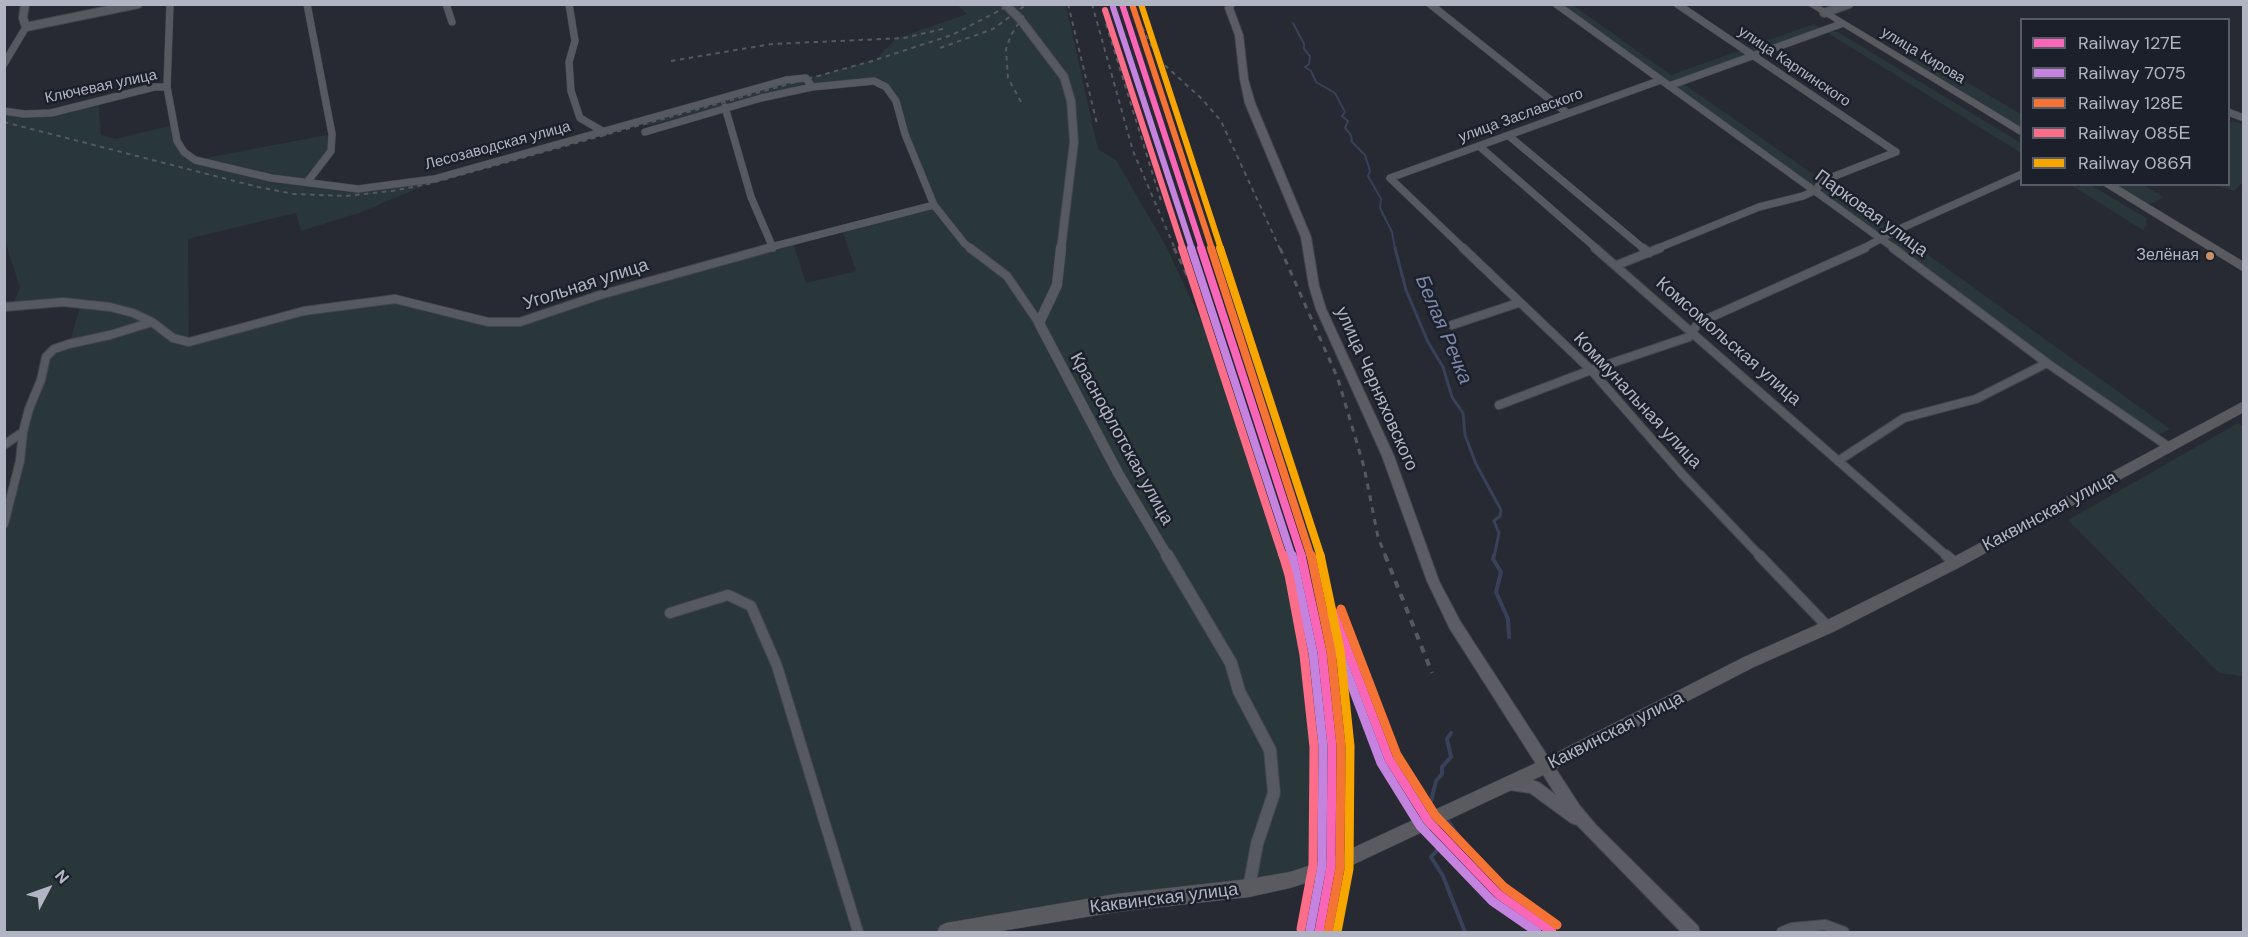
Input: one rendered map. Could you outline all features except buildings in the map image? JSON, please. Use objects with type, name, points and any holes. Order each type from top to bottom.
[{"type":"main road","name":"улица Черняховского","points":[[1231,4],[1229,8],[1239,35],[1244,79],[1250,103],[1305,237],[1314,286],[1321,309],[1388,456],[1433,581],[1472,654],[1591,830]]},
{"type":"main road","name":"улица Кирова","points":[[1810,4],[2020,132]]},
{"type":"main road","points":[[2109,186],[2244,268]]},
{"type":"main road","name":"Каквинская улица","points":[[946,933],[1116,903],[1249,888],[1290,880],[1331,867],[1546,766],[1749,662],[1828,627],[1955,563],[2169,447],[2240,412]]},
{"type":"main road","points":[[1508,784],[1535,788],[1591,830],[1692,933]]},
{"type":"street","points":[[25,4],[23,18],[26,27]]},
{"type":"street","points":[[4,64],[26,27],[138,4]]},
{"type":"street","points":[[167,87],[170,4]]},
{"type":"street","points":[[307,4],[332,134],[331,151],[308,181]]},
{"type":"street","points":[[446,4],[452,22]]},
{"type":"street","points":[[569,4],[574,41],[568,62],[571,91],[580,118],[604,132]]},
{"type":"street","points":[[1005,4],[1020,19],[1064,77],[1071,100],[1074,142],[1057,285],[1039,323]]},
{"type":"street","points":[[1430,4],[1567,113]]},
{"type":"street","name":"Парковая улица","points":[[1556,4],[1766,158],[1816,190],[2047,363],[2169,447]]},
{"type":"street","name":"улица Карпинского","points":[[1677,4],[1896,152],[1822,181],[1816,190]]},
{"type":"street","points":[[1824,13],[1849,4]]},
{"type":"street","name":"улица Заславского","points":[[1390,178],[1567,113],[1754,56],[1841,24]]},
{"type":"street","name":"Лесозаводская улица","points":[[167,87],[177,141],[184,152],[195,160],[271,178],[358,189],[424,180],[797,78],[806,78],[812,87]]},
{"type":"street","points":[[645,132],[725,107],[812,87],[874,81],[886,87],[896,101],[905,134],[934,205],[965,244],[1007,276],[1039,323]]},
{"type":"street","name":"Ключевая улица","points":[[4,111],[24,114],[51,113],[154,87],[167,87]]},
{"type":"street","points":[[725,107],[751,197],[773,248]]},
{"type":"street","points":[[2230,112],[2244,118]]},
{"type":"street","points":[[1509,136],[1649,253]]},
{"type":"street","name":"Комсомольская улица","points":[[1479,146],[1955,563]]},
{"type":"street","points":[[1499,405],[1591,370],[1689,337],[1698,323],[2020,175]]},
{"type":"street","name":"Коммунальная улица","points":[[1390,178],[1476,259],[1518,303],[1591,370],[1683,475],[1828,627]]},
{"type":"street","points":[[1617,265],[1759,207],[1803,196],[1816,190]]},
{"type":"street","name":"Угольная улица","points":[[4,307],[63,302],[110,307],[133,313],[152,322],[173,338],[189,342],[304,311],[395,299],[488,322],[520,322],[660,276],[934,205]]},
{"type":"street","points":[[1452,325],[1518,303]]},
{"type":"street","points":[[4,524],[20,461],[23,432],[41,380],[46,357],[50,352],[69,344],[110,335],[152,322]]},
{"type":"street","name":"Краснофлотская улица","points":[[1039,323],[1118,473],[1231,663],[1239,691],[1270,750],[1274,793],[1257,844],[1249,888]]},
{"type":"street","points":[[1838,461],[1904,418],[1977,399],[2047,363]]},
{"type":"street","points":[[4,445],[23,432]]},
{"type":"street","points":[[670,613],[728,595],[751,606],[777,666],[858,933]]},
{"type":"street","points":[[1782,933],[1792,928],[1825,925],[1844,933]]},
{"type":"shaded area","points":[[957,5],[1066,5],[1098,149],[1116,160],[1166,246],[1259,446],[1308,622],[1324,741],[1318,851],[1310,874],[1116,903],[946,932],[5,932],[5,524],[46,357],[69,344],[81,304],[12,306],[20,288],[5,241],[4,111],[51,113],[98,100],[101,135],[115,139],[173,125],[177,141],[195,160],[332,134],[331,151],[309,180],[358,189],[434,179],[428,184],[359,213],[301,231],[296,213],[188,239],[189,342],[304,311],[395,299],[488,322],[520,322],[793,243],[806,283],[856,271],[842,230],[934,205],[905,134],[899,99],[889,85],[877,79],[821,84],[771,92],[648,126],[645,121],[875,60],[897,38],[967,14]]},
{"type":"shaded area","points":[[1556,5],[1573,5],[1671,75],[1814,24],[1820,28],[1681,82],[1895,231],[2170,429],[2154,437]]},
{"type":"shaded area","points":[[1823,30],[1838,32],[2020,142],[2020,152]]},
{"type":"shaded area","points":[[1916,56],[1935,67],[1939,66],[2020,113],[2020,129],[1910,63]]},
{"type":"shaded area","points":[[2232,121],[2244,125],[2243,182],[2234,191],[2219,186],[2230,186],[2230,124]]},
{"type":"shaded area","points":[[2073,186],[2093,186],[2146,218],[2147,225],[2143,230]]},
{"type":"shaded area","points":[[2115,186],[2145,186],[2164,197],[2148,205]]},
{"type":"shaded area","points":[[2238,423],[2244,427],[2243,676],[2219,673],[2068,520]]},
{"type":"waterway","name":"Белая Речка","points":[[1293,23],[1304,44],[1304,49],[1310,56],[1309,64],[1305,67],[1311,71],[1316,82],[1335,93],[1345,112],[1342,116],[1348,121],[1345,128],[1351,135],[1352,142],[1365,155],[1370,171],[1368,176],[1381,199],[1380,208],[1392,232],[1395,249]]},
{"type":"waterway","name":"Белая Речка","points":[[1395,248],[1406,290],[1428,342],[1443,367],[1452,397],[1463,413],[1465,435],[1476,464],[1501,510],[1500,516],[1494,521],[1499,533],[1494,557]]},
{"type":"waterway","name":"Белая Речка","points":[[1494,555],[1493,559],[1501,572],[1496,592],[1508,619],[1509,637]]},
{"type":"waterway","name":"Белая Речка","points":[[1431,801],[1436,781],[1442,774],[1442,767],[1451,757],[1447,739],[1451,733]]},
{"type":"waterway","name":"Белая Речка","points":[[1449,822],[1457,834],[1454,838]]},
{"type":"waterway","name":"Белая Речка","points":[[1440,847],[1431,857],[1443,876],[1465,932]]},
{"type":"railway","points":[[4,122],[258,187],[294,194],[346,196],[392,191],[428,184],[872,61],[952,35],[1012,4]]},
{"type":"railway","points":[[940,48],[993,29],[1027,4]]},
{"type":"railway","points":[[1068,4],[1097,124]]},
{"type":"railway","points":[[1092,4],[1133,151],[1175,249]]},
{"type":"railway","points":[[1021,102],[1008,78],[1006,49],[1011,35],[1026,12]]},
{"type":"railway","points":[[1138,19],[1158,59],[1202,99],[1221,121],[1280,249]]},
{"type":"railway","points":[[1106,24],[1162,204]]},
{"type":"railway","points":[[671,61],[772,44],[904,38],[943,29]]},
{"type":"railway","points":[[1174,248],[1203,308]]},
{"type":"railway","points":[[1280,248],[1338,379],[1364,467],[1378,537],[1386,557]]},
{"type":"railway","points":[[1385,555],[1432,673]]},
{"type":"rail line","name":"127Е","points":[[1122,4],[1306,570],[1322,652],[1332,746],[1331,867],[1319,932]]},
{"type":"rail line","name":"128Е","points":[[1132,4],[1315,568],[1331,651],[1341,746],[1340,868],[1328,932]]},
{"type":"rail line","name":"086Я","points":[[1141,4],[1324,567],[1340,650],[1350,746],[1349,869],[1337,932]]},
{"type":"rail line","name":"7075","points":[[1113,7],[1297,572],[1313,653],[1323,746],[1322,866],[1310,930]]},
{"type":"rail line","name":"085Е","points":[[1105,10],[1289,575],[1304,655],[1314,747],[1313,865],[1301,929]]},
{"type":"rail line","name":"128Е","points":[[1341,609],[1397,755],[1435,815],[1504,887],[1557,925]]},
{"type":"rail line","name":"127Е","points":[[1333,612],[1389,759],[1428,821],[1498,894],[1552,932]]},
{"type":"rail line","name":"7075","points":[[1325,615],[1381,763],[1420,826],[1492,901],[1537,932]]},
{"type":"place","name":"Зелёная","points":[[2210,256]]}]
